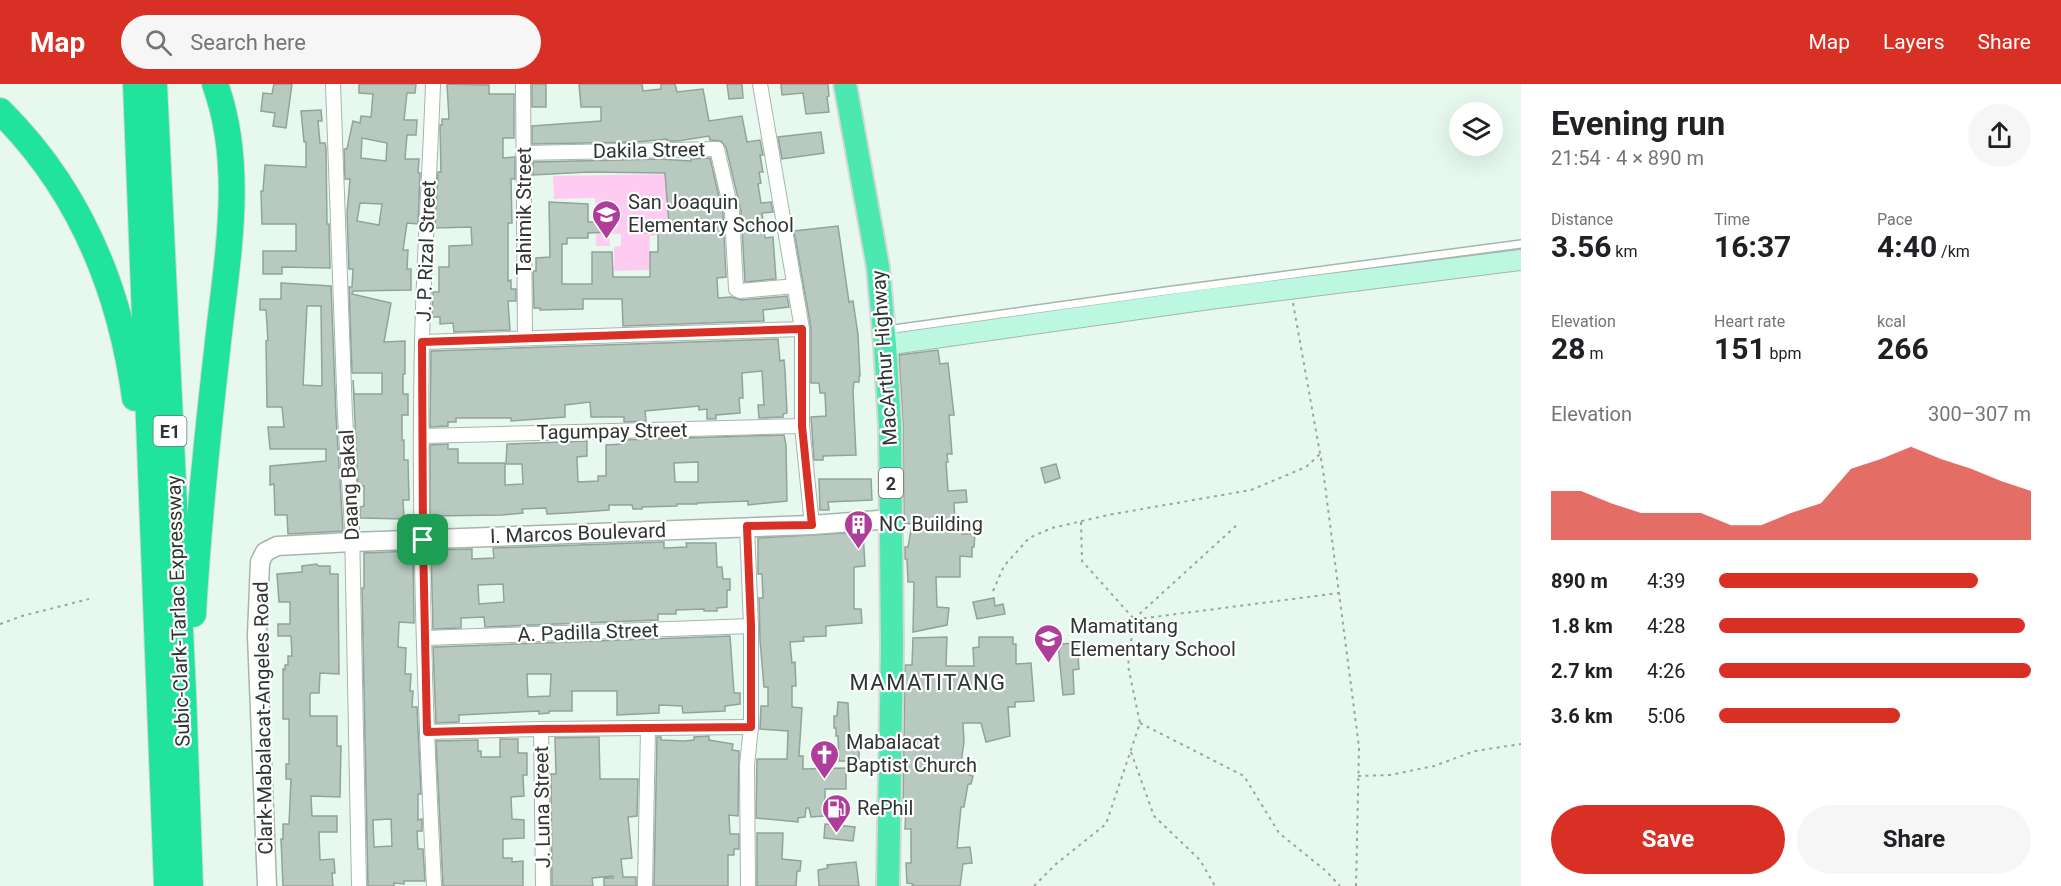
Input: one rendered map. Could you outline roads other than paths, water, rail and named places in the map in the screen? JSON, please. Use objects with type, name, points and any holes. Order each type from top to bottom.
[{"type":"highway","name":"Subic-Clark-Tarlac Expressway","points":[[136,84],[167,886]]},
{"type":"highway","name":"Subic-Clark-Tarlac Expressway","points":[[154,84],[190,886]]},
{"type":"highway","points":[[185,779],[192,746],[192,650],[198,529],[231,208],[230,142],[215,84]]},
{"type":"highway","name":"MacArthur Highway","points":[[845,84],[878,267],[890,426],[892,648],[888,886]]},
{"type":"highway","points":[[0,111],[55,175],[96,251],[110,287],[124,337],[140,436],[152,457]]},
{"type":"main road","points":[[885,338],[1521,260]]},
{"type":"street","name":"Daang Bakal","points":[[333,84],[352,542],[359,886]]},
{"type":"street","name":"J. P. Rizal Street","points":[[433,84],[422,342],[422,436],[427,732],[434,886]]},
{"type":"street","name":"Tahimik Street","points":[[523,84],[525,338]]},
{"type":"street","points":[[760,84],[802,329],[802,426],[812,525]]},
{"type":"street","name":"Dakila Street","points":[[524,153],[717,149],[732,213],[736,289],[740,291],[795,286]]},
{"type":"street","points":[[422,342],[802,329]]},
{"type":"street","name":"Tagumpay Street","points":[[422,436],[802,426]]},
{"type":"street","name":"I. Marcos Boulevard","points":[[265,552],[277,546],[352,542],[812,525],[892,519]]},
{"type":"street","points":[[747,526],[751,626],[751,727],[747,765],[748,886]]},
{"type":"street","name":"Clark-Mabalacat-Angeles Road","points":[[265,552],[260,562],[257,634],[267,886]]},
{"type":"street","name":"A. Padilla Street","points":[[425,638],[751,626]]},
{"type":"street","points":[[427,732],[751,727]]},
{"type":"street","points":[[645,886],[648,728]]},
{"type":"street","name":"J. Luna Street","points":[[541,729],[543,886]]},
{"type":"lane","points":[[885,338],[1521,244]]},
{"type":"place","name":"San Joaquin Elementary School","points":[[607,240]]},
{"type":"place","name":"NC Building","points":[[858,550]]},
{"type":"place","name":"Mamatitang Elementary School","points":[[1049,664]]},
{"type":"place","name":"Mabalacat Baptist Church","points":[[825,780]]},
{"type":"place","name":"RePhil","points":[[836,834]]},
{"type":"district","name":"MAMATITANG","points":[[928,682]]}]
